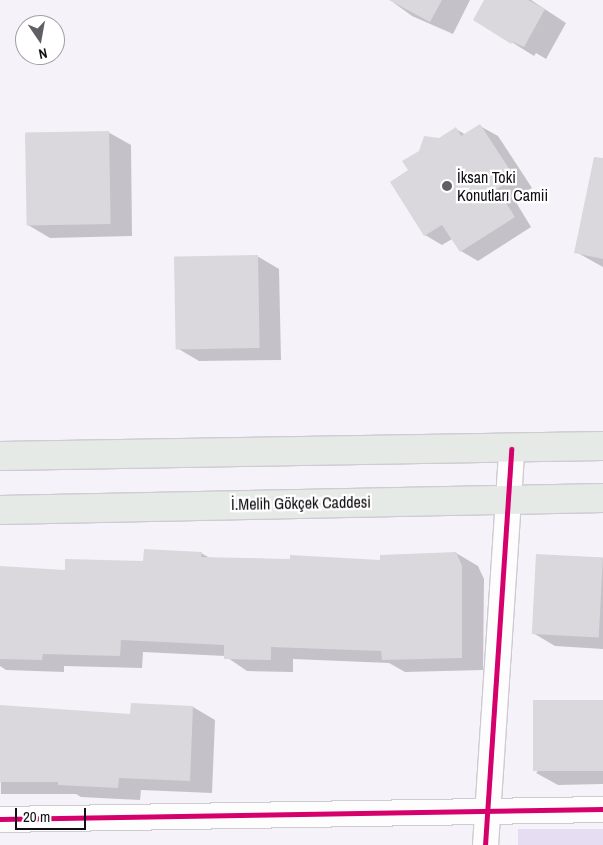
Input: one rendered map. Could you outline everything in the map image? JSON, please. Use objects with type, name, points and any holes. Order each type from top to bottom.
[{"type":"main road","points":[[0,456],[603,446]]},
{"type":"main road","name":"İ.Melih Gökçek Caddesi","points":[[0,510],[603,498]]},
{"type":"street","points":[[486,845],[509,500],[510,449]]},
{"type":"street","points":[[0,819],[603,809]]},
{"type":"shaded area","points":[[518,829],[603,829],[603,845],[518,845]]},
{"type":"building","points":[[389,0],[442,0],[430,22]]},
{"type":"building","points":[[484,0],[528,0],[545,9],[524,47],[513,42],[511,44],[473,20]]},
{"type":"building","name":"İksan Toki Konutları Camii","points":[[480,124],[515,178],[497,189],[515,217],[460,252],[442,225],[424,236],[390,182],[408,170],[402,161],[419,151],[424,136],[439,138],[456,127],[461,136]]},
{"type":"building","points":[[109,131],[111,224],[27,225],[25,132]]},
{"type":"building","points":[[594,157],[603,158],[603,259],[574,253]]},
{"type":"building","points":[[258,255],[260,348],[176,349],[174,256]]},
{"type":"building","points":[[144,549],[202,552],[201,557],[290,559],[290,555],[380,560],[380,555],[456,552],[462,566],[462,658],[382,660],[381,651],[271,647],[271,660],[224,659],[224,645],[121,640],[120,656],[43,654],[42,660],[0,659],[0,566],[65,570],[65,559],[143,561]]},
{"type":"building","points":[[536,554],[603,558],[599,637],[532,634]]},
{"type":"building","points":[[533,700],[603,700],[603,771],[533,771]]},
{"type":"building","points":[[131,703],[193,706],[190,781],[119,778],[118,788],[58,785],[58,782],[0,782],[0,705],[130,714]]},
{"type":"cycle path","points":[[485,845],[511,449]]},
{"type":"cycle path","points":[[0,819],[603,809]]},
{"type":"place","name":"İksan Toki Konutları Camii","points":[[447,186]]}]
